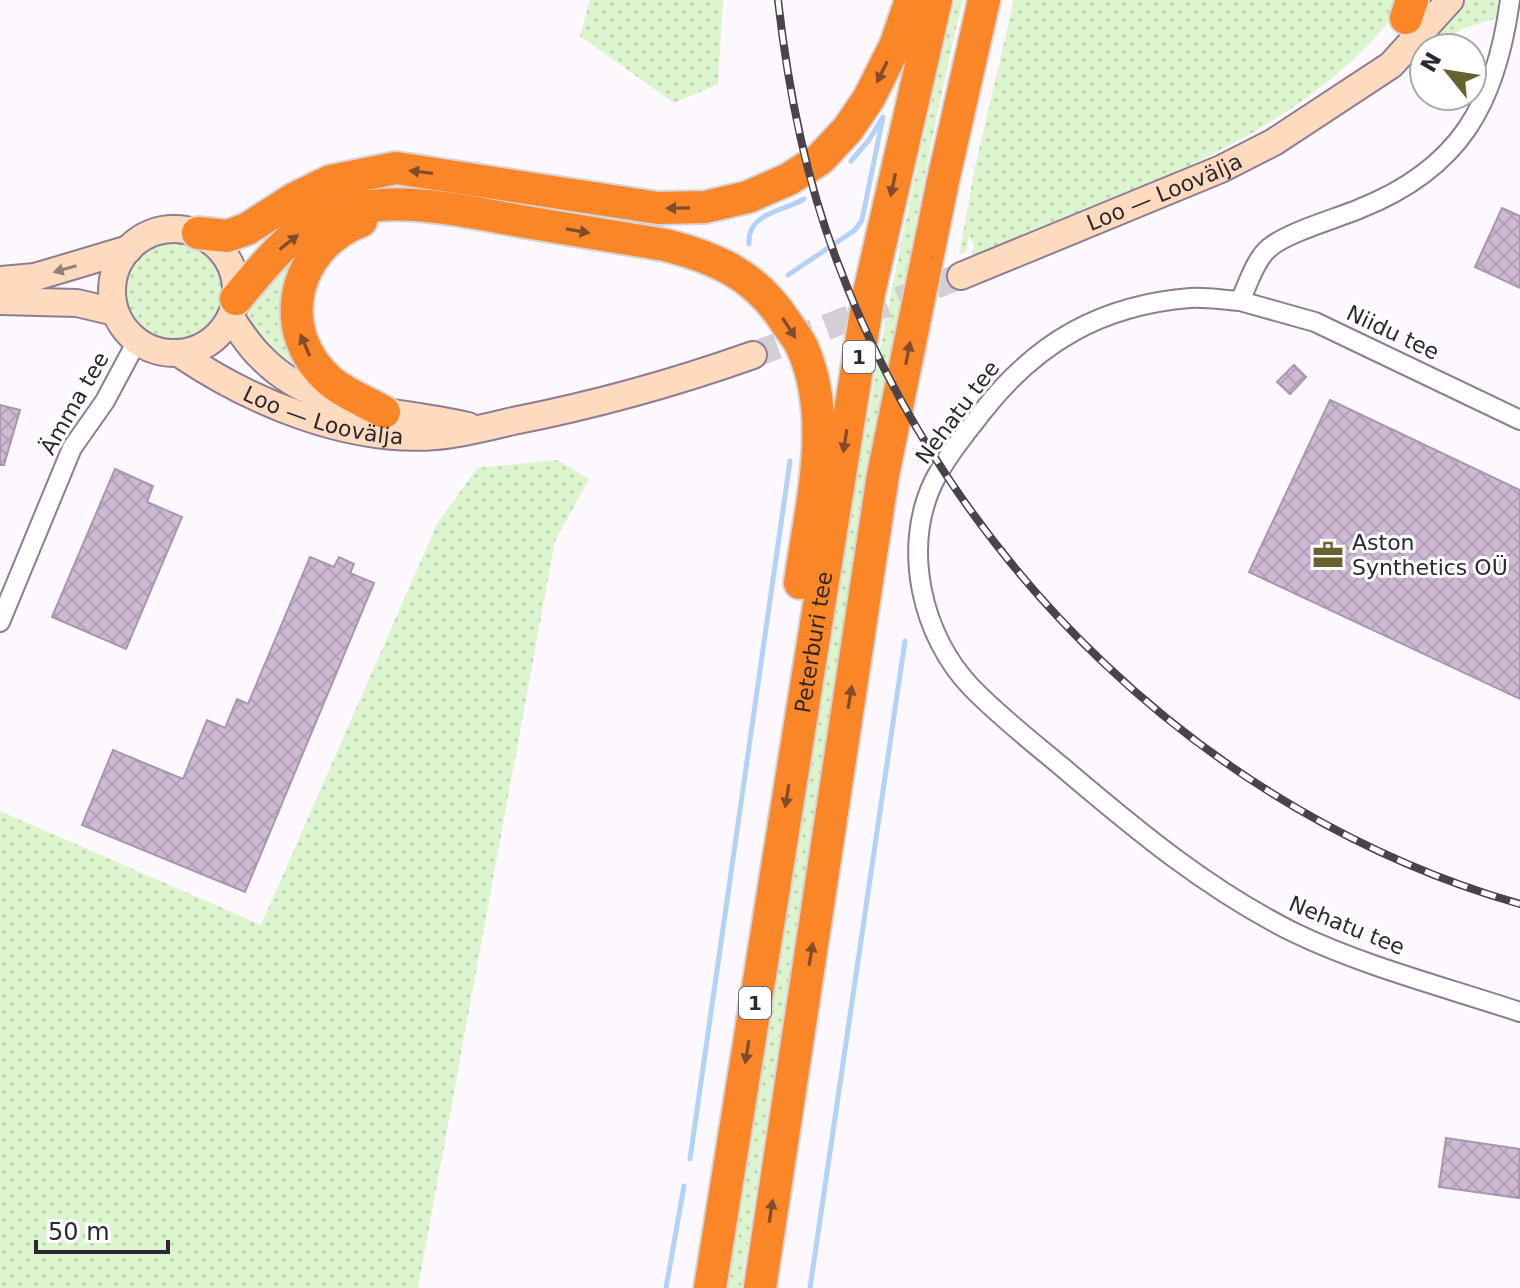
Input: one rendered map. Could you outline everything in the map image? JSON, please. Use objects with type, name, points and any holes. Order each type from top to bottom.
[{"type":"highway","points":[[198,233],[231,234],[247,229],[294,199],[331,181],[396,168],[658,208],[705,207],[759,193],[820,159],[848,129],[869,98],[896,44],[911,0]]},
{"type":"highway","name":"Peterburi tee","points":[[710,1288],[869,293],[936,0]]},
{"type":"highway","name":"Peterburi tee","points":[[760,1288],[883,475],[943,181],[984,0]]},
{"type":"highway","points":[[943,181],[974,135],[1006,0]]},
{"type":"highway","points":[[384,412],[331,382],[302,342],[295,310],[301,278],[322,245],[347,227],[401,205]]},
{"type":"highway","points":[[234,308],[276,252],[313,223],[338,213],[372,206],[449,209],[696,253],[737,271],[771,299],[802,347],[816,397],[817,457],[799,590],[799,718]]},
{"type":"street","name":"Loo — Loovälja","points":[[961,276],[1221,169],[1274,142],[1391,65],[1450,0]]},
{"type":"street","points":[[1240,301],[1256,266],[1268,249],[1282,239],[1405,189],[1428,173],[1453,149],[1473,122],[1492,84],[1510,0]]},
{"type":"street","name":"Loo — Loovälja","points":[[1356,86],[1412,6]]},
{"type":"street","points":[[181,229],[198,233],[215,244],[228,259],[236,278],[234,308],[210,343],[196,350],[180,354],[150,349],[124,328],[115,312],[113,278],[119,263],[129,249],[144,237],[162,230],[181,229]]},
{"type":"street","points":[[0,280],[57,272],[129,249]]},
{"type":"street","name":"Nehatu tee","points":[[1240,301],[1193,298],[1114,312],[1052,343],[1024,365],[969,428],[948,458],[928,497],[919,537],[922,593],[930,620],[947,655],[970,686],[1047,755],[1183,867],[1253,911],[1339,952],[1520,1012]]},
{"type":"street","points":[[0,301],[77,303],[115,312]]},
{"type":"street","name":"Niidu tee","points":[[1240,301],[1315,322],[1520,420]]},
{"type":"street","name":"Loo — Loovälja","points":[[234,308],[259,356],[288,380],[319,397],[479,428]]},
{"type":"street","name":"Ämma tee","points":[[0,622],[72,448],[105,401],[137,341]]},
{"type":"street","name":"Loo — Loovälja","points":[[180,354],[244,391],[288,411],[334,426],[388,434],[435,436],[552,414],[676,383],[753,355]]},
{"type":"green space","points":[[590,0],[723,0],[718,84],[674,103],[580,36]]},
{"type":"green space","points":[[955,0],[963,0],[917,218],[859,544],[741,1288],[728,1288],[802,803],[856,480],[919,159]]},
{"type":"green space","points":[[1014,0],[1403,0],[1373,40],[1321,87],[1228,146],[1126,194],[972,257],[974,245],[969,236],[966,252],[959,255],[975,167]]},
{"type":"green space","points":[[1466,0],[1503,0],[1501,17],[1458,32],[1435,32]]},
{"type":"green space","points":[[1408,60],[1408,66],[1387,82]]},
{"type":"green space","points":[[174,239],[194,243],[211,255],[223,272],[227,292],[223,312],[211,329],[194,341],[174,345],[154,341],[137,329],[125,312],[121,292],[125,272],[137,255],[154,243]]},
{"type":"green space","points":[[308,243],[310,381],[280,360],[264,344],[247,312],[252,300]]},
{"type":"green space","points":[[557,460],[589,479],[555,541],[418,1288],[0,1288],[0,811],[261,925],[437,524],[477,468]]},
{"type":"building","points":[[1502,208],[1520,216],[1520,288],[1475,267]]},
{"type":"building","points":[[1294,365],[1306,377],[1290,394],[1277,382]]},
{"type":"building","points":[[1330,400],[1520,490],[1520,699],[1249,572]]},
{"type":"building","points":[[0,405],[20,410],[4,465],[0,465]]},
{"type":"building","points":[[115,469],[153,486],[147,502],[182,517],[126,649],[52,617]]},
{"type":"building","points":[[310,557],[334,567],[339,557],[354,564],[350,573],[374,583],[245,892],[82,825],[113,750],[183,779],[207,720],[225,728],[237,699],[248,704]]},
{"type":"building","points":[[1446,1138],[1520,1149],[1519,1198],[1439,1187]]},
{"type":"waterway","points":[[788,275],[855,230],[862,220],[883,117],[851,161]]},
{"type":"waterway","points":[[749,244],[750,234],[760,220],[804,199]]},
{"type":"waterway","points":[[690,1159],[790,461]]},
{"type":"waterway","points":[[810,1288],[905,641]]},
{"type":"waterway","points":[[666,1288],[684,1186]]},
{"type":"tunnel","points":[[753,355],[961,276]]},
{"type":"railway","points":[[778,0],[799,132],[837,261],[886,372],[947,477],[1020,574],[1103,662],[1196,741],[1297,808],[1405,863],[1520,904]]},
{"type":"place","name":"Aston Synthetics OÜ","points":[[1328,555]]}]
